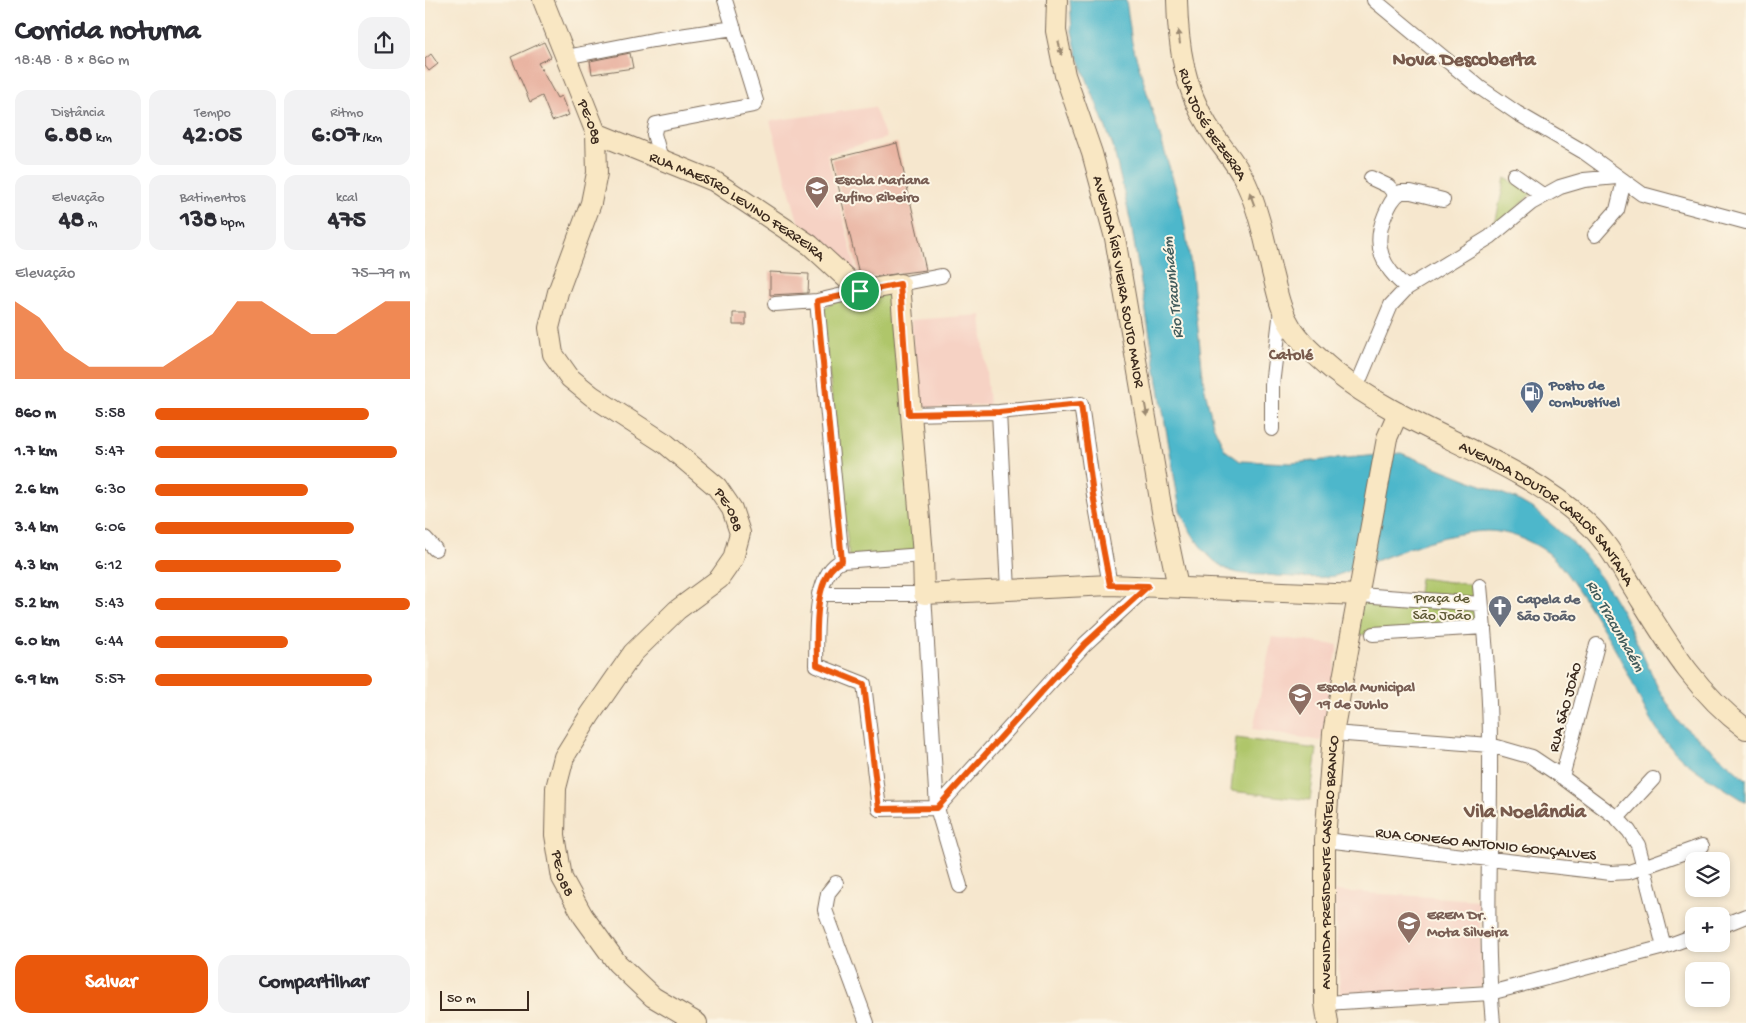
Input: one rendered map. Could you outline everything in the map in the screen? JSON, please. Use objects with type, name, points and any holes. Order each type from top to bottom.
[{"type":"street","name":"PE-088","points":[[543,0],[596,134],[597,173],[591,203],[558,292],[549,328],[553,354],[570,378],[577,384],[666,444],[717,487],[732,509],[740,533],[733,559],[719,579],[677,610],[633,653],[590,715],[564,757],[556,788],[555,835],[562,878],[583,916],[617,963],[653,997],[697,1023]]},
{"type":"street","points":[[661,159],[655,134],[655,124],[754,106],[756,101],[725,0]]},
{"type":"street","name":"AVENIDA ÍRIS VIEIRA SOUTO MAIOR","points":[[1057,0],[1056,31],[1065,75],[1092,153],[1115,238],[1178,586]]},
{"type":"street","name":"RUA JOSÉ BEZERRA","points":[[1177,0],[1177,27],[1183,70],[1193,98],[1208,127],[1235,162],[1247,185],[1266,245],[1281,310]]},
{"type":"street","points":[[1374,0],[1479,87],[1517,113],[1584,152],[1642,194],[1746,222]]},
{"type":"street","points":[[566,57],[653,40],[733,28]]},
{"type":"street","name":"RUA MAESTRO LEVINO FERREIRA","points":[[596,134],[714,181],[809,245],[860,291]]},
{"type":"street","points":[[1514,175],[1544,196]]},
{"type":"street","points":[[1371,178],[1388,186],[1396,195]]},
{"type":"street","points":[[1356,388],[1391,305],[1407,288],[1490,237],[1531,203],[1544,196],[1575,182],[1621,179]]},
{"type":"street","points":[[1595,235],[1617,210],[1621,179]]},
{"type":"street","points":[[1407,288],[1391,275],[1385,264],[1378,240],[1382,222],[1396,195],[1401,192],[1411,192],[1443,200]]},
{"type":"street","points":[[775,304],[817,301],[941,276]]},
{"type":"street","points":[[900,284],[909,414],[923,555],[937,808],[960,886]]},
{"type":"street","points":[[817,301],[842,561]]},
{"type":"street","points":[[1272,430],[1272,385],[1281,310]]},
{"type":"street","name":"AVENIDA DOUTOR CARLOS SANTANA","points":[[1281,310],[1305,346],[1356,388],[1398,414],[1515,473],[1560,501],[1587,523],[1610,551],[1689,674],[1710,698],[1746,729]]},
{"type":"street","points":[[909,414],[999,412],[1081,404],[1093,495],[1110,585]]},
{"type":"street","points":[[999,412],[1008,590]]},
{"type":"street","name":"AVENIDA PRESIDENTE CASTELO BRANCO","points":[[1328,1023],[1325,1003],[1325,840],[1333,733],[1361,589],[1387,438],[1398,414]]},
{"type":"street","points":[[425,538],[435,549]]},
{"type":"street","points":[[923,555],[842,561],[832,569],[819,594],[817,665],[864,684],[879,809],[937,808],[1085,644],[1148,586]]},
{"type":"street","points":[[819,594],[924,594],[1110,585],[1178,586],[1361,589],[1481,604]]},
{"type":"street","points":[[1480,586],[1490,745],[1487,857],[1490,993],[1493,1023]]},
{"type":"street","points":[[1373,634],[1484,627]]},
{"type":"street","name":"RUA SÃO JOÃO","points":[[1563,777],[1597,645]]},
{"type":"street","points":[[1333,733],[1490,745],[1540,761],[1617,818],[1629,831],[1638,845],[1645,867],[1664,947]]},
{"type":"street","points":[[1617,818],[1653,779]]},
{"type":"street","name":"RUA CONEGO ANTONIO GONÇALVES","points":[[1325,840],[1369,847],[1487,857],[1611,873],[1629,872],[1702,846]]},
{"type":"street","points":[[835,883],[828,893],[825,910],[867,1023]]},
{"type":"street","points":[[1730,922],[1746,916]]},
{"type":"street","points":[[1325,1003],[1490,993],[1664,947],[1685,939]]},
{"type":"shaded area","name":"Escola Mariana Rufino Ribeiro","points":[[874,107],[886,138],[827,154],[858,277],[801,232],[770,121]]},
{"type":"shaded area","points":[[981,315],[989,405],[918,409],[911,320]]},
{"type":"shaded area","points":[[1272,637],[1338,645],[1321,741],[1253,729]]},
{"type":"shaded area","name":"EREM Dr. Mota Silveira","points":[[1334,891],[1479,900],[1482,987],[1340,996]]},
{"type":"green space","points":[[1505,178],[1532,193],[1494,229]]},
{"type":"green space","points":[[900,284],[923,555],[849,556],[822,308],[860,291]]},
{"type":"green space","name":"Praça de São João","points":[[1420,578],[1480,586],[1484,627],[1354,635],[1362,595],[1417,601]]},
{"type":"green space","points":[[1236,738],[1317,749],[1310,800],[1231,791]]},
{"type":"water","name":"Rio Tracunhaém","points":[[1070,0],[1126,0],[1132,43],[1182,209],[1192,273],[1204,385],[1213,425],[1225,450],[1240,461],[1291,463],[1401,453],[1516,499],[1535,510],[1577,547],[1605,583],[1625,617],[1658,688],[1679,722],[1746,779],[1746,802],[1692,767],[1665,741],[1647,713],[1609,638],[1566,572],[1547,552],[1526,540],[1495,531],[1447,536],[1335,576],[1306,578],[1236,573],[1214,560],[1200,545],[1180,510],[1130,219],[1113,146],[1077,54],[1072,31]]},
{"type":"building","points":[[544,42],[551,57],[538,63],[557,98],[561,96],[569,115],[552,121],[542,96],[530,102],[511,57]]},
{"type":"building","points":[[630,53],[633,68],[592,74],[590,61]]},
{"type":"building","points":[[431,54],[438,64],[429,71],[425,66],[425,59]]},
{"type":"building","points":[[897,143],[926,270],[864,278],[859,274],[832,159]]},
{"type":"building","points":[[770,272],[809,274],[808,293],[770,295]]},
{"type":"building","points":[[733,313],[746,313],[746,325],[733,325]]},
{"type":"place","name":"Escola Mariana Rufino Ribeiro","points":[[817,209]]},
{"type":"place","name":"Posto de combustível","points":[[1532,414]]},
{"type":"place","name":"Capela de São João","points":[[1500,628]]},
{"type":"place","name":"Escola Municipal 19 de Juhlo","points":[[1300,716]]},
{"type":"place","name":"EREM Dr. Mota Silveira","points":[[1409,944]]},
{"type":"district","name":"Nova Descoberta","points":[[1464,58]]},
{"type":"district","name":"Catolé","points":[[1291,353]]},
{"type":"district","name":"Vila Noelândia","points":[[1525,810]]},
{"type":"route","points":[[900,284],[909,414],[999,412],[1081,404],[1093,495],[1110,585],[1148,586],[1085,644],[1015,724],[937,808],[879,809],[879,794],[874,776],[872,739],[864,684],[817,665],[819,594],[832,569],[837,563],[842,561],[817,301],[860,291],[900,284]]}]
